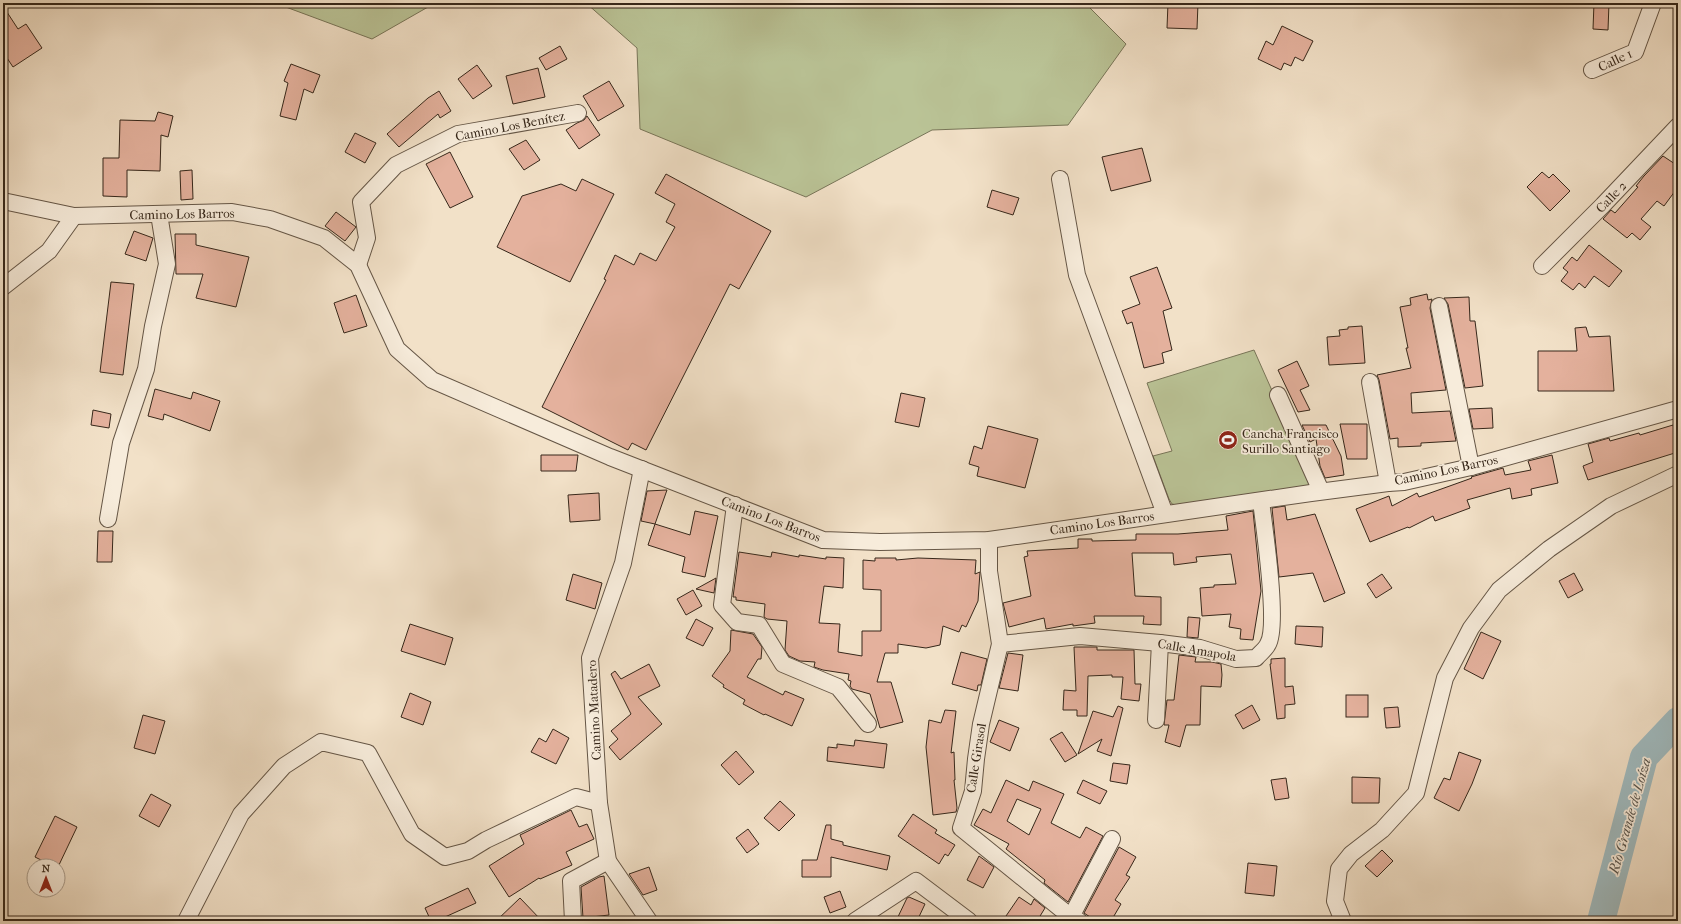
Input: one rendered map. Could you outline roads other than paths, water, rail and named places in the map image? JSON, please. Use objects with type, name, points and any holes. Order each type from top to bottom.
[{"type":"street","name":"Calle 1","points":[[1592,70],[1635,52],[1653,3]]},
{"type":"street","name":"Camino Los Benítez","points":[[358,265],[367,238],[361,202],[396,165],[458,134],[578,113]]},
{"type":"street","name":"Calle 2","points":[[1542,266],[1602,206],[1678,126]]},
{"type":"street","points":[[1060,179],[1077,276],[1165,514]]},
{"type":"street","name":"Camino Los Barros","points":[[3,201],[74,216],[232,212],[270,218],[324,238],[358,265],[397,349],[432,380],[610,457],[823,540],[880,542],[989,540],[1320,491],[1404,482],[1471,467],[1678,409]]},
{"type":"street","points":[[108,520],[121,443],[146,369],[153,326],[167,264],[159,214]]},
{"type":"street","points":[[3,287],[49,252],[74,216]]},
{"type":"street","points":[[1439,306],[1471,467]]},
{"type":"street","points":[[1370,382],[1388,483]]},
{"type":"street","points":[[1278,395],[1320,491]]},
{"type":"street","name":"Camino Matadero","points":[[642,469],[623,563],[590,658],[599,803],[608,860],[649,921]]},
{"type":"street","points":[[1343,921],[1335,901],[1339,870],[1352,854],[1382,830],[1416,793],[1445,678],[1471,628],[1499,590],[1549,549],[1611,506],[1678,474]]},
{"type":"street","name":"Calle Amapola","points":[[1000,644],[1080,636],[1200,648],[1236,659],[1256,658],[1269,644],[1273,626],[1266,536],[1260,501]]},
{"type":"street","points":[[735,505],[722,605],[737,622],[759,625],[783,664],[838,686],[868,724]]},
{"type":"street","name":"Calle Girasol","points":[[989,540],[989,571],[1000,644],[981,724],[973,790],[961,828],[1075,919]]},
{"type":"street","points":[[1156,720],[1160,643]]},
{"type":"street","points":[[186,921],[241,814],[284,766],[321,742],[368,753],[412,834],[444,858],[468,851],[486,840],[576,797],[599,803]]},
{"type":"street","points":[[1075,919],[1112,839]]},
{"type":"street","points":[[572,921],[571,881],[608,860]]},
{"type":"street","points":[[855,921],[916,882],[969,921]]},
{"type":"waterway","name":"Río Grande de Loíza","points":[[1601,921],[1644,757],[1678,721]]},
{"type":"place","name":"Cancha Francisco Surillo Santiago","points":[[1228,440]]}]
